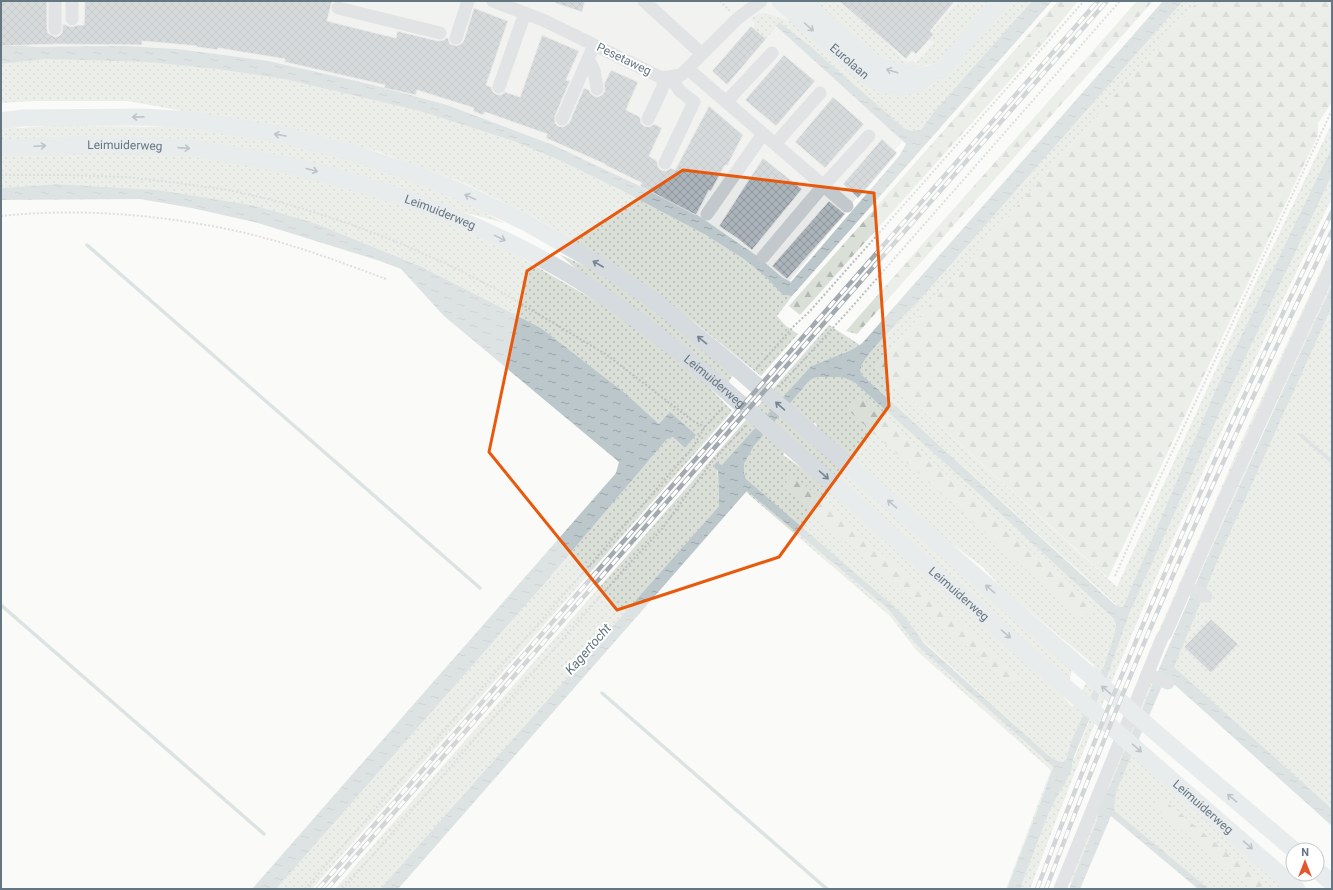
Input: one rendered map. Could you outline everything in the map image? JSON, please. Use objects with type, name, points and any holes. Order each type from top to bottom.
[{"type":"main road","name":"Eurolaan","points":[[780,1],[864,75],[877,82],[892,87],[908,87],[922,82],[930,75],[941,70],[1001,1]]},
{"type":"main road","name":"Eurolaan","points":[[802,1],[872,62],[900,74],[930,75]]},
{"type":"main road","name":"Leimuiderweg","points":[[1,121],[23,118],[138,117],[191,120],[287,136],[347,151],[410,172],[459,191],[525,222],[606,269],[656,302],[733,365],[1073,661],[1285,842]]},
{"type":"main road","name":"Leimuiderweg","points":[[1,148],[129,144],[189,148],[301,167],[366,185],[469,223],[561,270],[622,309],[669,344],[717,383],[1297,889]]},
{"type":"street","points":[[55,1],[55,29]]},
{"type":"street","points":[[72,1],[72,19]]},
{"type":"street","points":[[456,38],[468,1]]},
{"type":"street","name":"Pesetaweg","points":[[493,1],[542,20],[662,78],[668,77]]},
{"type":"street","points":[[644,1],[702,54]]},
{"type":"street","points":[[738,18],[747,1]]},
{"type":"street","points":[[668,77],[681,75],[738,18],[761,1]]},
{"type":"street","points":[[337,10],[440,33]]},
{"type":"street","points":[[499,87],[525,13]]},
{"type":"street","points":[[562,119],[594,45]]},
{"type":"street","points":[[726,102],[772,53]]},
{"type":"street","points":[[588,59],[594,70],[597,90]]},
{"type":"street","points":[[688,69],[847,206]]},
{"type":"street","points":[[648,119],[668,77]]},
{"type":"street","points":[[665,163],[694,102],[680,92],[668,77]]},
{"type":"street","points":[[775,144],[820,93]]},
{"type":"street","points":[[707,214],[763,134]]},
{"type":"street","points":[[763,257],[823,186],[869,136]]},
{"type":"street","points":[[1060,889],[1150,675],[1162,638],[1332,265]]},
{"type":"street","points":[[1185,587],[1206,596]]},
{"type":"street","points":[[1150,675],[1168,683]]},
{"type":"path","points":[[803,318],[1084,1]]},
{"type":"path","points":[[778,388],[851,308],[1120,1]]},
{"type":"path","points":[[1115,576],[1332,110]]},
{"type":"path","points":[[1,176],[67,175],[127,177],[178,183],[228,190],[268,199],[353,225],[402,244],[453,267],[498,290],[607,355],[693,421],[705,427]]},
{"type":"path","points":[[1,216],[59,213],[120,214],[182,221],[228,229],[290,245],[342,262],[386,280]]},
{"type":"path","points":[[343,889],[626,567],[662,529],[711,463],[747,423]]},
{"type":"path","points":[[305,889],[673,471],[691,450],[698,440],[701,432]]},
{"type":"highlighted area","points":[[683,170],[874,193],[889,406],[779,557],[617,610],[489,452],[527,271]]},
{"type":"shaded area","points":[[1,1],[1015,1],[777,297],[506,149],[1,73]]},
{"type":"green space","points":[[810,1],[839,1],[884,40],[905,62],[907,61],[910,63],[912,60],[916,63],[934,43],[927,37],[959,1],[994,1],[947,55],[933,64],[906,68],[871,56]]},
{"type":"green space","points":[[1011,1],[1032,1],[921,130],[913,131],[905,129],[779,23],[766,39],[754,29],[755,24],[751,18],[762,13],[790,21],[903,95],[928,88],[951,69]]},
{"type":"green space","points":[[1058,1],[1078,1],[1045,41],[800,315],[789,306]]},
{"type":"green space","points":[[1137,1],[1153,1],[857,334],[846,331]]},
{"type":"green space","points":[[1183,1],[1198,1],[875,367],[1117,587],[1248,299],[1332,123],[1332,147],[1218,384],[1123,607],[1119,607],[861,374],[861,369],[869,354],[917,303]]},
{"type":"green space","points":[[1198,1],[1332,1],[1332,102],[1318,123],[1318,135],[1108,578],[875,367]]},
{"type":"green space","points":[[45,59],[148,62],[217,69],[284,79],[420,111],[511,140],[557,159],[621,190],[706,235],[744,259],[767,278],[783,295],[792,296],[777,316],[786,326],[798,334],[761,376],[693,321],[620,268],[534,217],[464,183],[379,152],[329,138],[128,101],[33,101],[1,103],[1,64]]},
{"type":"green space","points":[[52,126],[182,127],[278,141],[365,163],[448,193],[504,223],[278,157],[1,143],[1,129]]},
{"type":"green space","points":[[64,151],[176,154],[244,163],[321,179],[428,214],[511,252],[627,319],[703,381],[732,411],[312,889],[276,889],[545,583],[667,439],[673,437],[685,448],[696,435],[660,425],[625,393],[541,328],[422,267],[317,224],[158,190],[56,184],[1,188],[1,154]]},
{"type":"green space","points":[[1332,175],[1332,198],[1211,454],[1135,626],[1030,889],[1020,889],[1049,812],[1075,757],[1107,677],[1130,612],[1230,390]]},
{"type":"green space","points":[[1332,247],[1332,255],[1245,441],[1055,889],[1150,651],[1242,440]]},
{"type":"green space","points":[[559,254],[611,278],[653,307],[733,375],[728,383],[590,281]]},
{"type":"green space","points":[[1332,277],[1332,285],[1268,421],[1195,584],[1193,582]]},
{"type":"green space","points":[[1332,305],[1332,815],[1171,665]]},
{"type":"green space","points":[[829,325],[860,345],[811,366],[722,467],[717,462],[719,506],[380,889],[335,889]]},
{"type":"green space","points":[[842,377],[854,382],[977,492],[1114,619],[1116,625],[1114,635],[1105,663],[1071,742],[1066,759],[1063,762],[1058,761],[1048,755],[746,479],[744,464],[754,446],[809,381],[814,378]],"holes":[[[815,422],[820,432],[925,524],[983,567],[1002,588],[1094,665],[1073,707],[1053,686],[806,471],[783,455],[795,442],[1069,682],[1072,669],[802,434]]]},
{"type":"green space","points":[[861,397],[1095,609],[1080,618],[848,410]]},
{"type":"green space","points":[[792,474],[1025,681],[1008,682],[783,487]]},
{"type":"green space","points":[[746,489],[886,607],[920,648],[1052,766],[1053,768],[1048,783],[1007,889],[1051,770],[917,651],[890,616],[746,492]]},
{"type":"green space","points":[[1148,677],[1154,680],[1110,786],[1099,805],[1097,813],[1098,817],[1071,884],[1069,873]]},
{"type":"green space","points":[[1132,755],[1287,889],[1209,889],[1115,811],[1114,799],[1116,791]]},
{"type":"green space","points":[[1163,799],[1271,889],[1253,889],[1155,808]]},
{"type":"water","points":[[1032,1],[1052,1],[792,296],[783,295],[767,278],[744,259],[706,235],[621,190],[557,159],[511,140],[420,111],[284,79],[217,69],[148,62],[45,59],[1,64],[1,43],[33,47],[123,46],[177,49],[268,61],[373,85],[447,105],[553,145],[699,216],[757,256],[783,278],[791,282],[900,155],[906,144],[776,26],[779,22],[811,47],[905,129],[913,131],[921,130],[934,112]]},
{"type":"water","points":[[1163,1],[1183,1],[917,303],[869,354],[861,369],[861,374],[1114,604],[1119,607],[1123,607],[1218,384],[1332,147],[1332,175],[1230,390],[1130,612],[1107,677],[1075,754],[1072,768],[1064,786],[1062,787],[1049,812],[1020,889],[1007,889],[1048,783],[1053,768],[1052,766],[920,648],[886,607],[746,490],[746,492],[398,889],[380,889],[719,506],[718,471],[713,466],[717,462],[723,466],[722,465],[811,366],[849,351],[860,345]],"holes":[[[820,377],[842,377],[854,382],[977,492],[1114,619],[1116,625],[1114,635],[1105,663],[1071,742],[1066,759],[1063,762],[1058,761],[1048,755],[924,643],[904,616],[890,603],[746,479],[744,464],[754,446],[809,381]]]},
{"type":"water","points":[[56,184],[158,190],[256,206],[317,224],[422,267],[541,328],[625,393],[659,424],[670,412],[696,435],[685,448],[673,437],[667,439],[545,583],[276,889],[252,889],[616,473],[619,462],[444,316],[401,269],[258,223],[192,208],[140,199],[1,200],[1,188]]},
{"type":"water","points":[[1332,285],[1332,306],[1217,562],[1174,667],[1332,809],[1332,826],[1166,677],[1117,789],[1114,807],[1115,811],[1209,889],[1198,889],[1111,816],[1080,889],[1069,889],[1098,817],[1097,813],[1101,801],[1110,786],[1218,534]]},
{"type":"building","points":[[1,1],[47,1],[47,29],[48,33],[55,37],[62,33],[63,24],[72,27],[84,25],[85,1],[332,1],[327,21],[396,38],[397,31],[438,41],[448,38],[450,44],[457,46],[464,40],[474,8],[508,21],[486,85],[491,87],[493,92],[496,94],[501,95],[505,92],[520,97],[542,35],[579,51],[566,80],[570,81],[555,116],[555,123],[558,126],[563,127],[569,123],[584,88],[589,90],[594,96],[598,97],[602,95],[605,91],[604,84],[611,70],[638,82],[626,110],[640,117],[641,123],[644,126],[649,127],[654,124],[662,128],[649,156],[657,161],[658,167],[661,170],[666,171],[671,168],[675,170],[709,106],[743,135],[727,166],[725,165],[711,191],[709,190],[696,215],[640,186],[642,183],[605,164],[546,138],[547,134],[485,112],[483,115],[473,111],[474,108],[417,90],[416,95],[384,88],[385,85],[285,62],[285,59],[218,48],[218,50],[197,46],[142,41],[142,45],[56,44],[1,46]]},
{"type":"building","points":[[555,1],[585,1],[582,12],[555,3]]},
{"type":"building","points":[[839,1],[955,1],[930,31],[934,34],[916,54],[912,51],[906,59]]},
{"type":"building","points":[[751,26],[766,39],[727,85],[712,71]]},
{"type":"building","points":[[784,55],[815,81],[776,126],[745,100]]},
{"type":"building","points":[[833,97],[864,124],[825,168],[795,142]]},
{"type":"building","points":[[882,139],[897,153],[858,198],[843,184]]},
{"type":"building","points":[[763,158],[802,189],[752,250],[719,226]]},
{"type":"building","points":[[829,201],[845,214],[787,279],[772,266]]},
{"type":"building","points":[[1211,619],[1238,644],[1211,673],[1184,647]]},
{"type":"waterway","points":[[87,245],[480,588]]},
{"type":"waterway","points":[[1301,435],[1332,462]]},
{"type":"waterway","points":[[1,605],[264,834]]},
{"type":"waterway","points":[[602,693],[827,889]]},
{"type":"railway","points":[[318,889],[1098,1]]},
{"type":"railway","points":[[327,889],[1107,1]]},
{"type":"railway","points":[[1037,889],[1104,717],[1176,547],[1252,379],[1332,212]]},
{"type":"railway","points":[[1046,889],[1111,722],[1181,557],[1255,393],[1332,231]]},
{"type":"water label","name":"Kagertocht","points":[[588,649]]}]
